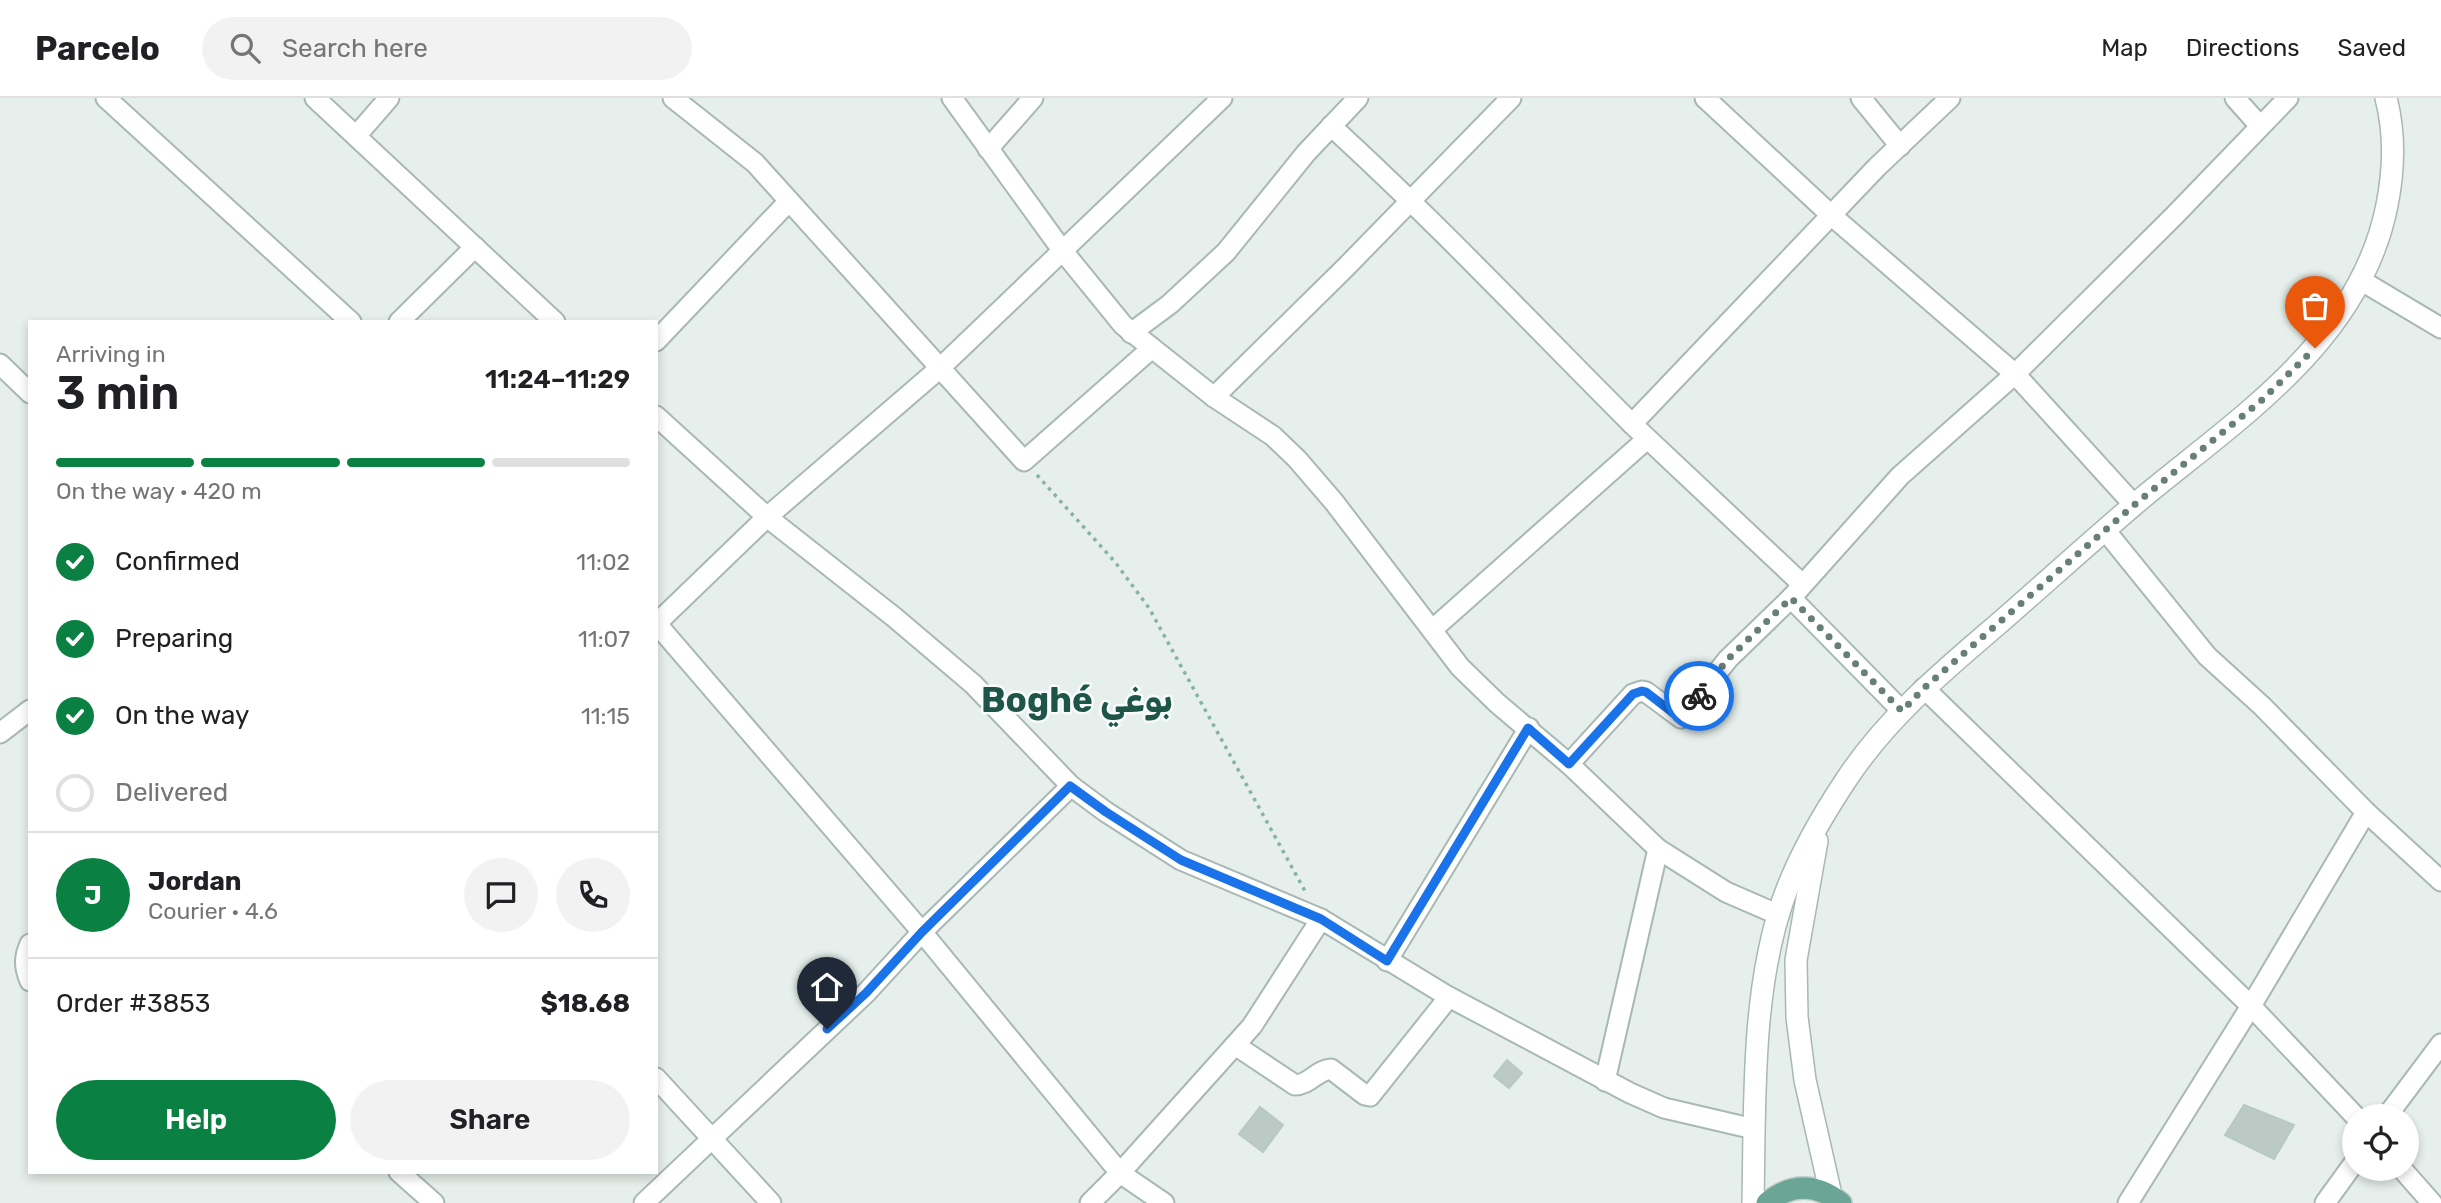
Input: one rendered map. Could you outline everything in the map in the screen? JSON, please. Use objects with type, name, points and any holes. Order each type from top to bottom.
[{"type":"main road","points":[[1767,1203],[1780,1193],[1796,1188],[1812,1189],[1836,1199]]},
{"type":"street","points":[[106,98],[349,320]]},
{"type":"street","points":[[315,98],[553,320]]},
{"type":"street","points":[[356,136],[389,98]]},
{"type":"street","points":[[673,98],[755,163],[1024,461],[1152,348]]},
{"type":"street","points":[[952,98],[1062,250],[1131,332],[1214,397],[1273,436],[1297,459],[1343,513],[1460,667],[1497,703],[1569,764],[1658,849],[1726,892],[1779,915]]},
{"type":"street","points":[[988,149],[1033,98]]},
{"type":"street","points":[[658,621],[767,517],[940,368],[1222,98]]},
{"type":"street","points":[[1131,332],[1170,304],[1226,252],[1331,126],[1358,98]]},
{"type":"street","points":[[1214,397],[1511,98]]},
{"type":"street","points":[[1705,98],[1831,215],[2015,374],[2134,505]]},
{"type":"street","points":[[1861,98],[1899,146]]},
{"type":"street","points":[[1632,424],[1831,215],[1950,98]]},
{"type":"street","points":[[2235,98],[2260,126]]},
{"type":"street","points":[[1569,764],[1633,694],[1646,692],[1681,719],[1728,659],[1797,591],[1900,476],[2015,374],[2288,98]]},
{"type":"street","points":[[1753,1203],[1759,1023],[1770,951],[1795,869],[1844,782],[1868,748],[1924,688],[2134,505],[2262,400],[2315,348],[2362,281],[2383,223],[2392,179],[2392,121],[2386,98]]},
{"type":"street","points":[[1331,126],[1411,199],[1512,305],[1797,591],[1902,711]]},
{"type":"street","points":[[658,339],[789,201]]},
{"type":"street","points":[[401,320],[475,247]]},
{"type":"street","points":[[2362,281],[2441,328]]},
{"type":"street","points":[[0,364],[28,391]]},
{"type":"street","points":[[658,417],[767,517],[894,617],[972,684],[1070,786],[1106,812],[1181,860],[1321,919],[1450,997],[1605,1081],[1664,1108],[1754,1129]]},
{"type":"street","points":[[1433,629],[1647,439]]},
{"type":"street","points":[[2105,530],[2207,656],[2262,706],[2366,812],[2441,881]]},
{"type":"street","points":[[658,625],[922,932],[1120,1173],[1164,1203]]},
{"type":"street","points":[[1924,688],[2250,1006],[2344,1104]]},
{"type":"street","points":[[0,733],[28,712]]},
{"type":"street","points":[[1387,961],[1528,728]]},
{"type":"street","points":[[644,1203],[866,993],[922,932],[1070,786]]},
{"type":"street","points":[[2128,1203],[2366,812]]},
{"type":"street","points":[[1820,825],[1796,960],[1797,1017],[1805,1080],[1836,1199]]},
{"type":"street","points":[[1605,1081],[1658,849]]},
{"type":"street","points":[[1090,1203],[1252,1026],[1321,919]]},
{"type":"street","points":[[28,948],[24,956],[28,977]]},
{"type":"street","points":[[1235,1045],[1295,1085],[1304,1084],[1325,1069],[1331,1069],[1370,1096],[1450,997]]},
{"type":"street","points":[[2396,1104],[2441,1044]]},
{"type":"street","points":[[658,1080],[772,1203]]},
{"type":"street","points":[[401,1174],[435,1203]]},
{"type":"street","points":[[2325,1203],[2342,1180]]},
{"type":"street","points":[[2413,1181],[2432,1203]]},
{"type":"path","points":[[1024,461],[1115,562],[1149,608],[1321,919]]},
{"type":"building","points":[[1507,1060],[1522,1073],[1509,1088],[1494,1076]]},
{"type":"building","points":[[2244,1105],[2294,1125],[2274,1159],[2225,1135]]},
{"type":"building","points":[[1260,1107],[1283,1125],[1263,1152],[1239,1134]]},
{"type":"way so far","points":[[1699,696],[1728,659],[1791,598],[1902,711],[1924,688],[2134,505],[2262,400],[2315,348]]},
{"type":"district","name":"Boghé بوغي","points":[[1077,700]]},
{"type":"route","points":[[827,1029],[866,993],[922,932],[1070,786],[1181,860],[1321,919],[1387,961],[1528,728],[1569,764],[1633,694],[1646,692],[1681,719],[1699,696]]}]
